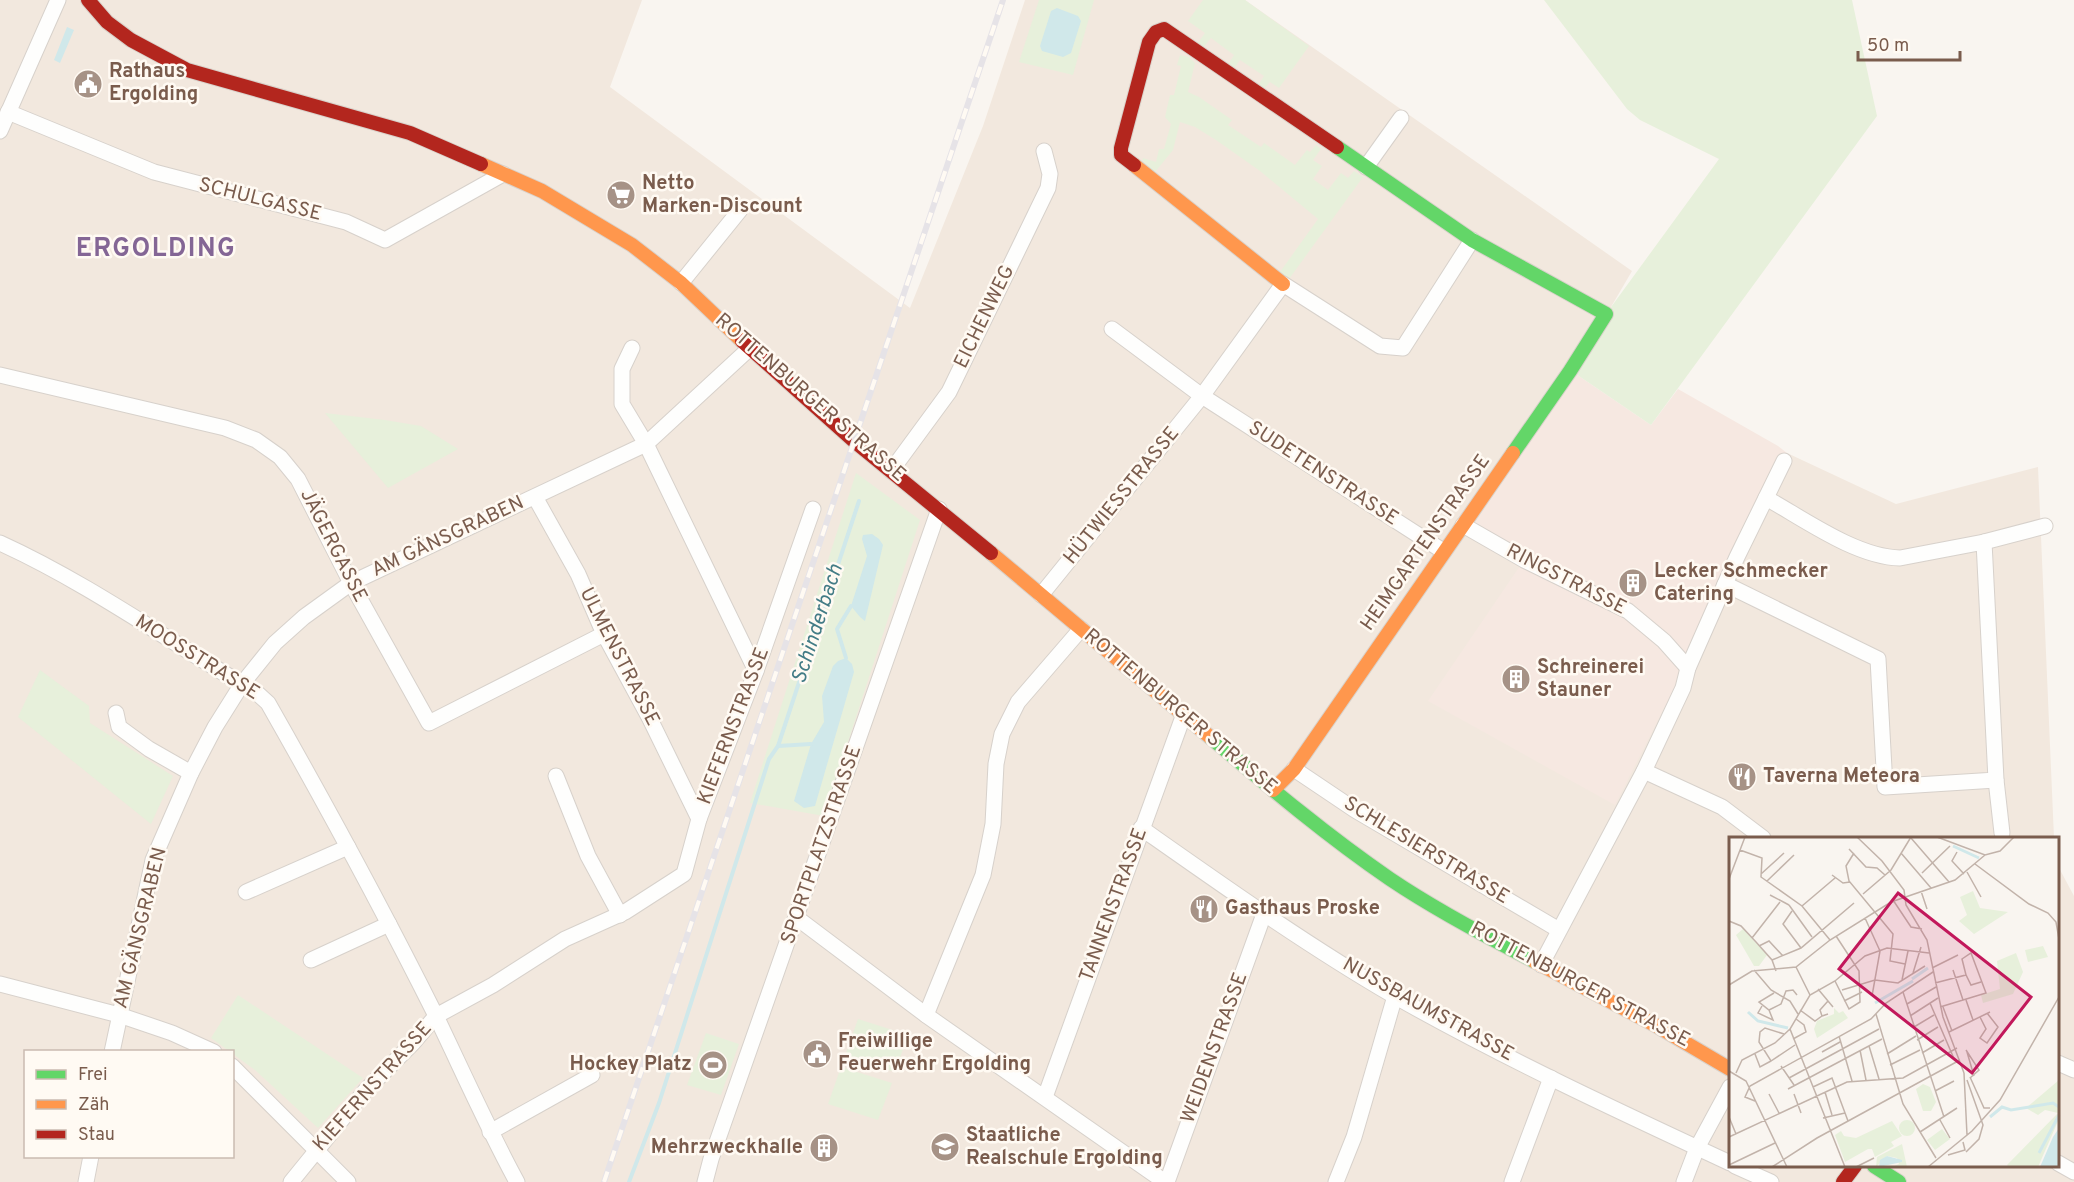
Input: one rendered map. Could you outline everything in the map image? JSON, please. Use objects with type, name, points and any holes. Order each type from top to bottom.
[{"type":"street","points":[[0,131],[58,0]]},
{"type":"street","name":"ROTTENBURGER STRASSE","points":[[88,0],[107,22],[130,40],[187,70],[410,133],[542,191],[632,245],[681,283],[842,430],[1273,790],[1374,867],[1429,903],[1692,1044],[1729,1068]]},
{"type":"street","points":[[1164,29],[1366,167],[1472,240],[1403,348],[1380,346],[1283,284],[1121,155],[1149,42],[1156,32],[1164,29]]},
{"type":"street","name":"SCHULGASSE","points":[[8,112],[154,172],[346,222],[384,240],[503,174]]},
{"type":"street","points":[[1366,167],[1401,118]]},
{"type":"street","name":"EICHENWEG","points":[[891,471],[949,392],[1037,209],[1047,188],[1050,174],[1044,151]]},
{"type":"street","points":[[681,283],[740,210]]},
{"type":"street","name":"HEIMGARTENSTRASSE","points":[[1273,790],[1294,769],[1570,371],[1606,314],[1472,240]]},
{"type":"street","name":"HÜTWIESSTRASSE","points":[[1041,596],[1202,396],[1283,284]]},
{"type":"street","points":[[1112,329],[1202,396]]},
{"type":"street","points":[[632,348],[622,369],[622,404],[646,444],[756,671]]},
{"type":"street","name":"AM GÄNSGRABEN","points":[[112,1050],[153,860],[214,727],[242,684],[275,643],[304,617],[351,583],[646,444],[750,348]]},
{"type":"street","name":"JÄGERGASSE","points":[[0,375],[225,428],[256,440],[280,457],[298,479],[351,583],[429,723],[604,634]]},
{"type":"street","name":"SUDETENSTRASSE","points":[[1202,396],[1443,551]]},
{"type":"street","points":[[1541,965],[1644,771],[1683,688],[1688,668],[1725,584],[1785,461]]},
{"type":"street","name":"ULMENSTRASSE","points":[[535,497],[578,574],[604,634],[650,719],[699,819]]},
{"type":"street","points":[[1766,498],[1852,546],[1887,557],[1900,558],[1984,542],[2045,526]]},
{"type":"street","name":"KIEFERNSTRASSE","points":[[291,1182],[365,1091],[413,1043],[436,1016],[493,985],[564,939],[620,915],[684,874],[699,819],[756,671],[813,509]]},
{"type":"street","name":"SPORTPLATZSTRASSE","points":[[705,1182],[939,509]]},
{"type":"street","name":"RINGSTRASSE","points":[[1463,525],[1524,560],[1628,611],[1664,641],[1688,668]]},
{"type":"street","points":[[1984,542],[1996,780],[2002,833]]},
{"type":"street","name":"MOOSSTRASSE","points":[[0,543],[66,576],[257,693],[268,703],[389,924],[436,1016],[490,1132],[517,1182]]},
{"type":"street","points":[[1725,584],[1878,659],[1886,787],[1996,780]]},
{"type":"street","points":[[926,1015],[983,874],[993,824],[996,764],[1002,734],[1018,702],[1081,629]]},
{"type":"street","points":[[117,713],[119,727],[149,749],[191,773]]},
{"type":"street","name":"TANNENSTRASSE","points":[[1045,1097],[1184,714]]},
{"type":"street","name":"SCHLESIERSTRASSE","points":[[1294,769],[1355,810],[1559,930]]},
{"type":"street","points":[[1644,771],[1722,807],[1762,837]]},
{"type":"street","points":[[556,776],[588,856],[620,915]]},
{"type":"street","name":"NUSSBAUMSTRASSE","points":[[1141,828],[1264,914],[1395,996],[1551,1078],[1729,1162]]},
{"type":"street","points":[[246,892],[348,847]]},
{"type":"street","name":"WEIDENSTRASSE","points":[[1166,1182],[1264,914]]},
{"type":"street","points":[[797,918],[926,1015],[1166,1182]]},
{"type":"street","points":[[311,960],[389,924]]},
{"type":"street","points":[[0,984],[119,1016],[172,1033],[210,1050]]},
{"type":"street","points":[[1336,1182],[1354,1137],[1395,996]]},
{"type":"street","points":[[2059,1064],[2074,1070]]},
{"type":"street","points":[[234,1068],[348,1182]]},
{"type":"street","points":[[490,1132],[592,1075]]},
{"type":"street","points":[[1512,1182],[1551,1078]]},
{"type":"street","points":[[1684,1182],[1697,1148],[1729,1091]]},
{"type":"street","points":[[86,1182],[91,1158]]},
{"type":"street","points":[[2059,1164],[2074,1172]]},
{"type":"street","points":[[1737,1167],[1771,1182]]},
{"type":"street","points":[[1843,1182],[1854,1167]]},
{"type":"street","points":[[1876,1167],[1899,1182]]},
{"type":"shaded area","points":[[0,0],[642,0],[610,87],[910,308],[983,126],[1025,0],[1245,0],[1632,271],[1573,372],[1473,521],[1524,560],[1674,687],[1697,643],[1735,556],[1787,453],[1896,504],[2038,467],[2054,837],[1729,837],[1729,1167],[2059,1167],[2059,868],[2074,896],[2074,1182],[0,1182]]},
{"type":"shaded area","points":[[1573,372],[1651,425],[1678,389],[1787,453],[1735,556],[1697,643],[1615,805],[1428,701],[1524,560],[1473,521]]},
{"type":"green space","points":[[1039,0],[1094,0],[1073,75],[1019,62]]},
{"type":"green space","points":[[1203,0],[1245,0],[1309,46],[1279,88],[1270,82],[1262,91],[1257,87],[1264,76],[1240,60],[1233,70],[1227,66],[1234,55],[1211,38],[1203,48],[1197,44],[1205,33],[1188,21]]},
{"type":"green space","points":[[1544,0],[1852,0],[1877,116],[1651,425],[1573,372],[1606,314],[1719,159],[1640,120],[1627,109]]},
{"type":"green space","points":[[1180,55],[1189,57],[1195,63],[1188,92],[1232,120],[1228,125],[1261,147],[1264,143],[1295,165],[1307,150],[1310,152],[1316,145],[1321,149],[1313,160],[1322,166],[1313,179],[1328,190],[1341,173],[1348,178],[1354,171],[1363,177],[1289,279],[1280,272],[1318,219],[1260,171],[1195,127],[1180,122],[1173,150],[1155,172],[1142,162],[1143,158],[1156,162],[1159,149],[1164,149],[1171,124],[1165,117],[1170,95],[1174,95],[1181,66],[1177,65]]},
{"type":"green space","points":[[325,413],[421,426],[458,449],[388,488]]},
{"type":"green space","points":[[856,473],[920,520],[824,816],[750,803]]},
{"type":"green space","points":[[40,670],[89,706],[90,723],[173,776],[151,824],[18,717]]},
{"type":"green space","points":[[238,995],[363,1078],[318,1128],[255,1070],[234,1055],[234,1050],[228,1050],[211,1038]]},
{"type":"green space","points":[[858,1019],[908,1035],[895,1072],[845,1056]]},
{"type":"green space","name":"Hockey Platz","points":[[706,1033],[739,1044],[721,1095],[687,1085]]},
{"type":"green space","points":[[841,1067],[892,1083],[878,1120],[828,1104]]},
{"type":"water","points":[[1057,8],[1078,16],[1081,21],[1071,53],[1063,57],[1042,51],[1040,46],[1051,11]]},
{"type":"water","points":[[67,27],[74,30],[60,63],[54,60]]},
{"type":"water","points":[[872,534],[883,545],[865,621],[851,606],[867,556],[863,535]]},
{"type":"water","points":[[846,658],[852,664],[854,672],[815,806],[804,808],[794,801],[811,744],[824,722],[822,696],[833,666]]},
{"type":"waterway","name":"Schinderbach","points":[[778,746],[859,501]]},
{"type":"waterway","points":[[846,658],[837,629],[851,606]]},
{"type":"waterway","points":[[629,1182],[659,1103],[769,759],[778,746],[811,744]]},
{"type":"railway","points":[[604,1182],[1003,0]]},
{"type":"traffic: fast","points":[[1337,147],[1472,240],[1606,314],[1513,453]]},
{"type":"traffic: fast","points":[[1210,737],[1321,828],[1390,879],[1461,922],[1534,961]]},
{"type":"traffic: fast","points":[[1876,1167],[1899,1182]]},
{"type":"traffic: slow","points":[[481,164],[542,191],[632,245],[681,283],[742,341]]},
{"type":"traffic: slow","points":[[1134,165],[1283,284]]},
{"type":"traffic: slow","points":[[1273,790],[1294,769],[1513,453]]},
{"type":"traffic: slow","points":[[991,553],[1210,737]]},
{"type":"traffic: slow","points":[[1534,961],[1657,1026],[1729,1068]]},
{"type":"traffic: jam","points":[[88,0],[107,22],[131,40],[187,70],[410,133],[481,164]]},
{"type":"traffic: jam","points":[[1134,165],[1121,155],[1121,148],[1149,42],[1156,32],[1164,29],[1337,147]]},
{"type":"traffic: jam","points":[[742,341],[854,441],[991,553]]},
{"type":"traffic: jam","points":[[1843,1182],[1854,1167]]},
{"type":"place","name":"Rathaus Ergolding","points":[[88,84]]},
{"type":"place","name":"Netto Marken-Discount","points":[[621,195]]},
{"type":"place","name":"Lecker Schmecker Catering","points":[[1633,583]]},
{"type":"place","name":"Schreinerei Stauner","points":[[1516,679]]},
{"type":"place","name":"Taverna Meteora","points":[[1742,777]]},
{"type":"place","name":"Gasthaus Proske","points":[[1204,909]]},
{"type":"place","name":"Freiwillige Feuerwehr Ergolding","points":[[817,1054]]},
{"type":"place","name":"Hockey Platz","points":[[713,1065]]},
{"type":"place","name":"Staatliche Realschule Ergolding","points":[[945,1147]]},
{"type":"place","name":"Mehrzweckhalle","points":[[824,1148]]},
{"type":"district","name":"ERGOLDING","points":[[156,249]]}]
